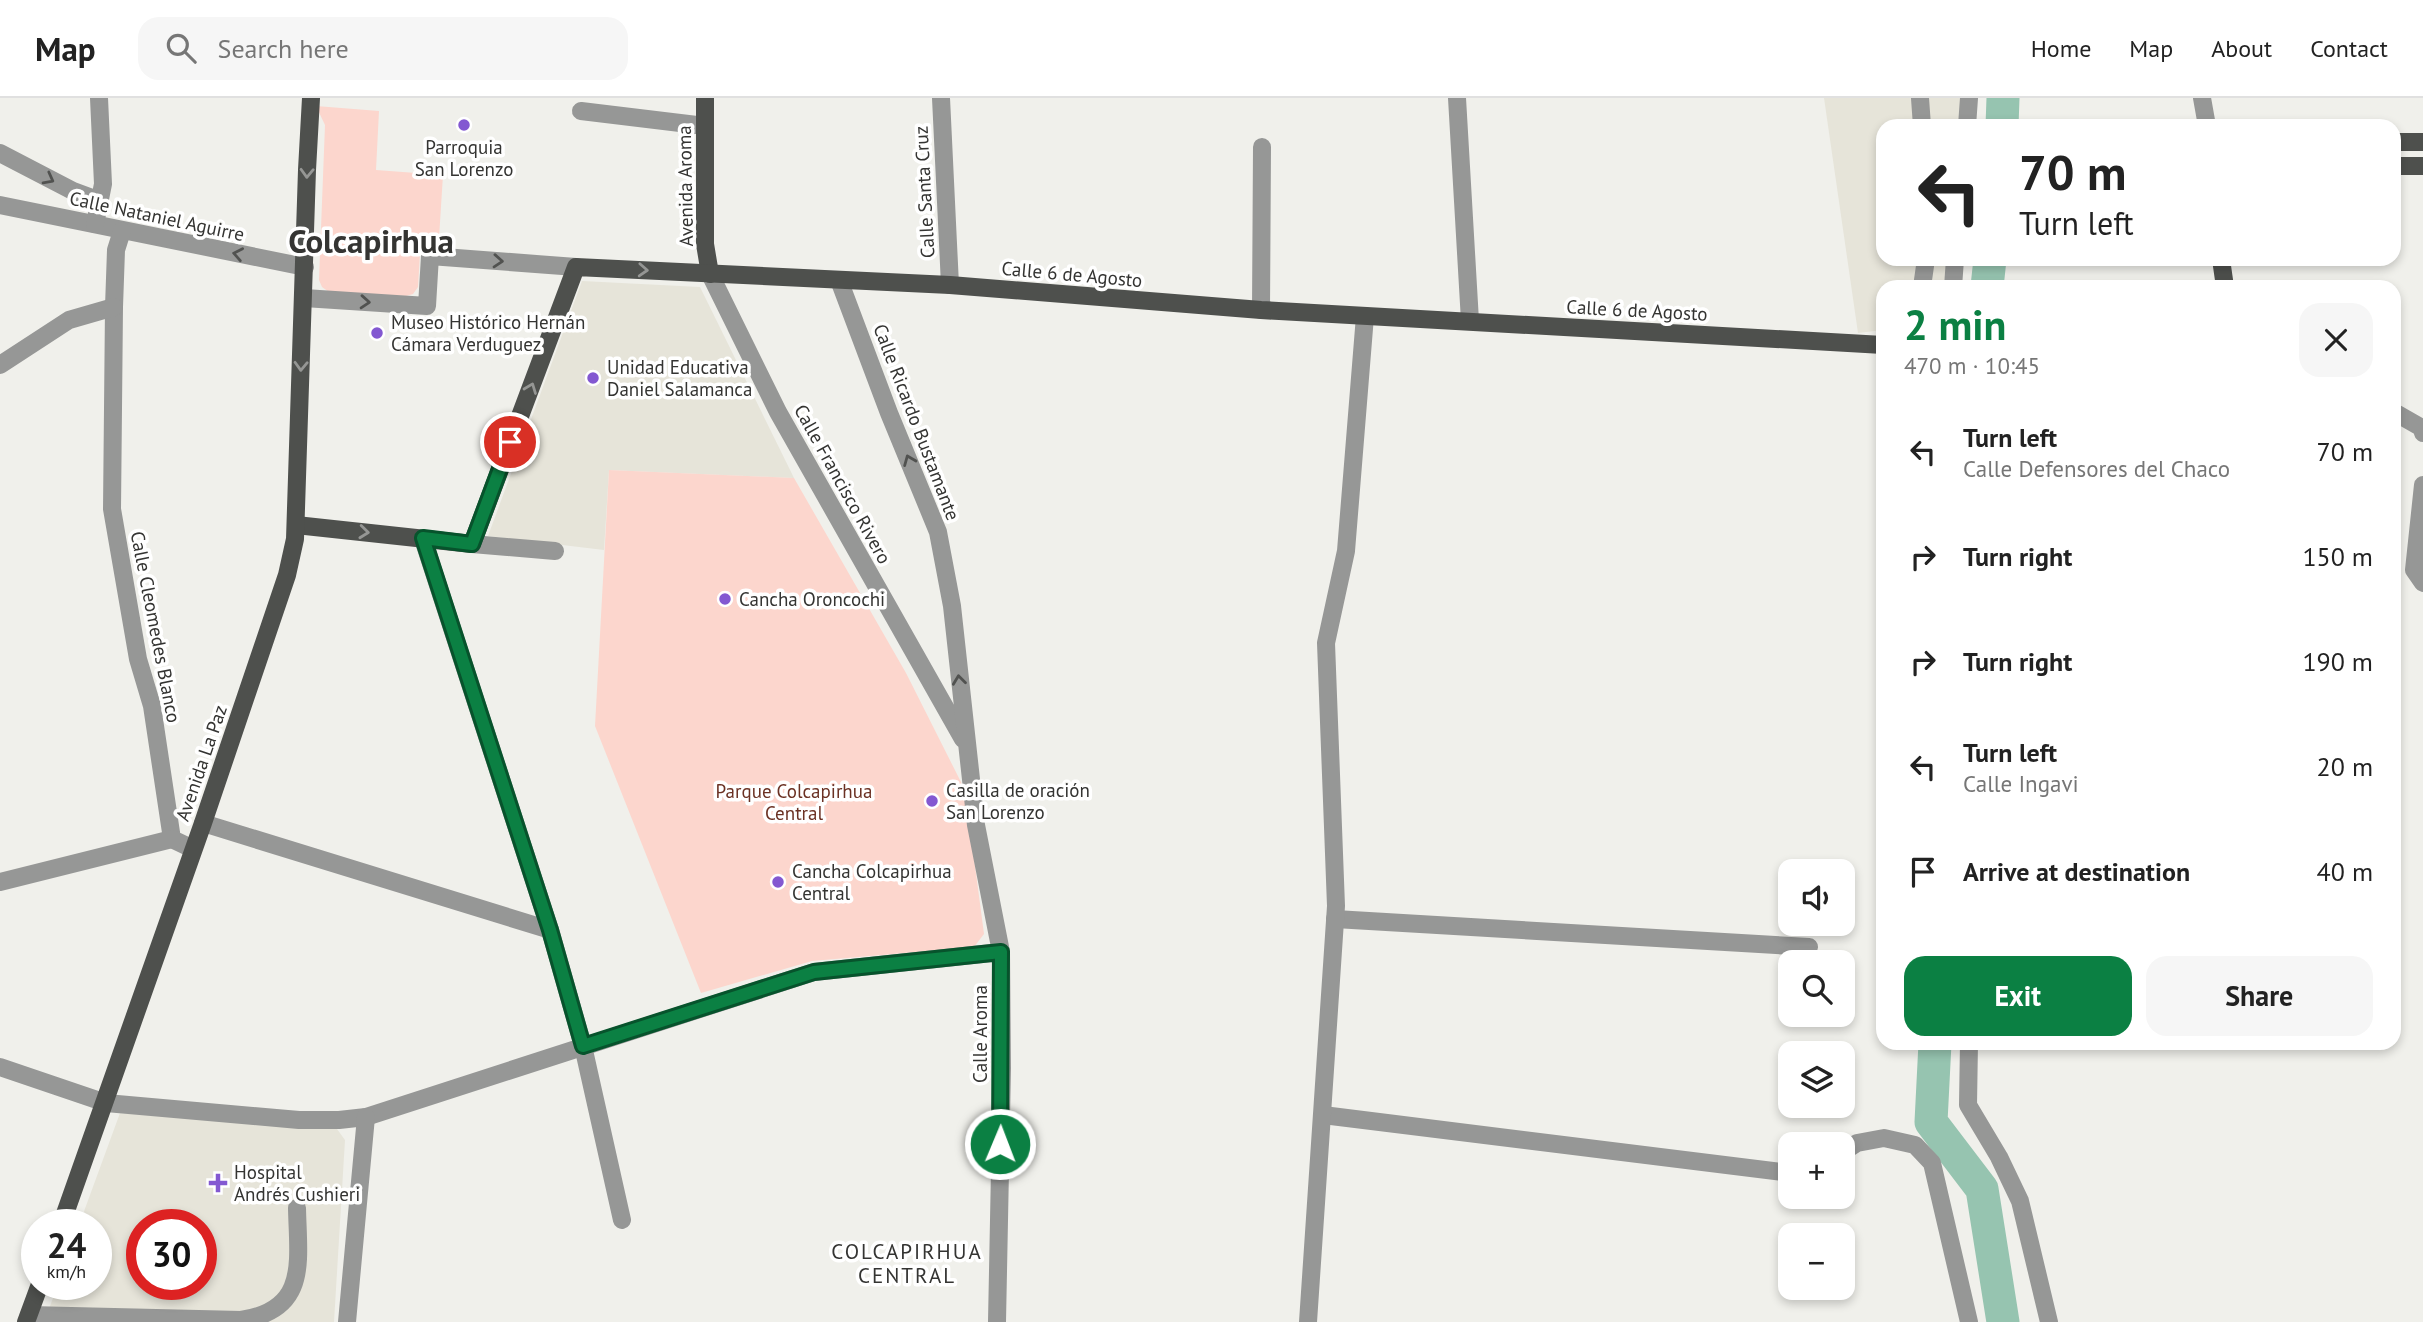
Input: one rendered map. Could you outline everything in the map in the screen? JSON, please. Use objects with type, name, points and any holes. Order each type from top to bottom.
[{"type":"main road","name":"Avenida La Paz","points":[[67,1209],[203,823],[287,575],[295,539],[311,98]]},
{"type":"main road","name":"Avenida Aroma","points":[[705,98],[705,244],[710,274]]},
{"type":"main road","points":[[2401,142],[2423,142]]},
{"type":"main road","points":[[2401,166],[2423,166]]},
{"type":"main road","name":"Calle 6 de Agosto","points":[[576,267],[950,285],[1261,310],[1876,345]]},
{"type":"main road","points":[[296,524],[472,544],[576,267]]},
{"type":"main road","points":[[27,1319],[34,1300]]},
{"type":"street","points":[[95,224],[103,184],[99,98]]},
{"type":"street","name":"Calle Santa Cruz","points":[[940,98],[950,285]]},
{"type":"street","points":[[1457,98],[1470,321]]},
{"type":"street","points":[[1920,98],[1922,119]]},
{"type":"street","points":[[1968,119],[1969,98]]},
{"type":"street","points":[[2202,98],[2206,119]]},
{"type":"street","points":[[581,111],[705,126]]},
{"type":"street","points":[[1261,310],[1262,147]]},
{"type":"street","points":[[0,153],[73,191],[100,201]]},
{"type":"street","name":"Calle Nataniel Aguirre","points":[[0,205],[305,267]]},
{"type":"street","name":"Calle Cleomedes Blanco","points":[[122,231],[117,250],[114,307],[112,509],[138,659],[152,706],[172,839]]},
{"type":"street","name":"Calle 6 de Agosto","points":[[304,298],[427,306],[430,256],[576,267]]},
{"type":"street","name":"Calle Francisco Rivero","points":[[710,274],[778,412],[968,748]]},
{"type":"street","name":"Calle Ricardo Bustamante","points":[[839,280],[938,532],[952,606],[968,748]]},
{"type":"street","points":[[0,365],[69,320],[114,307]]},
{"type":"street","points":[[1308,1322],[1335,919],[1326,643],[1346,551],[1365,316]]},
{"type":"street","points":[[2401,416],[2421,428],[2423,433]]},
{"type":"street","points":[[2423,485],[2414,570],[2423,583]]},
{"type":"street","points":[[423,538],[550,930],[583,1046],[622,1220]]},
{"type":"street","points":[[472,544],[555,551]]},
{"type":"street","name":"Calle Aroma","points":[[968,748],[976,825],[1001,952],[1002,1068],[997,1322]]},
{"type":"street","points":[[203,823],[550,930]]},
{"type":"street","points":[[0,882],[172,839],[193,849]]},
{"type":"street","points":[[1335,919],[1809,947]]},
{"type":"street","points":[[0,1067],[106,1102],[299,1121],[339,1121],[366,1117],[814,972],[1001,952]]},
{"type":"street","points":[[1969,1050],[1968,1105],[1999,1157],[2020,1201],[2049,1322]]},
{"type":"street","points":[[1323,1115],[1778,1172]]},
{"type":"street","points":[[347,1322],[366,1117]]},
{"type":"street","points":[[1855,1144],[1884,1138],[1915,1145],[1933,1163],[1969,1322]]},
{"type":"street","points":[[27,1319],[241,1320],[261,1317],[283,1302],[296,1284],[299,1267],[297,1208]]},
{"type":"shaded area","points":[[1824,98],[1962,98],[1960,119],[1876,119],[1876,266],[1946,266],[1945,280],[1876,280],[1876,331],[1858,333]]},
{"type":"shaded area","points":[[582,281],[700,287],[794,478],[609,470],[604,550],[488,536]]},
{"type":"shaded area","name":"Hospital Andrés Cushieri","points":[[120,1113],[337,1129],[345,1140],[334,1322],[44,1322],[52,1300],[112,1300],[112,1209],[85,1209]]},
{"type":"green space","points":[[316,106],[379,111],[376,170],[443,175],[439,238],[421,237],[418,287],[413,294],[406,296],[329,292],[322,287],[319,280],[325,125]]},
{"type":"green space","name":"Parque Colcapirhua Central","points":[[609,470],[794,478],[906,673],[965,790],[984,934],[974,947],[812,961],[701,993],[595,726]]},
{"type":"waterway","points":[[2002,119],[2003,98]]},
{"type":"waterway","points":[[1988,280],[1989,266]]},
{"type":"waterway","points":[[1935,1050],[1931,1122],[1982,1189],[2003,1322]]},
{"type":"place","name":"Parroquia San Lorenzo","points":[[464,125]]},
{"type":"place","name":"Museo Histórico Hernán Cámara Verduguez","points":[[377,333]]},
{"type":"place","name":"Unidad Educativa Daniel Salamanca","points":[[593,378]]},
{"type":"place","name":"Cancha Oroncochi","points":[[725,599]]},
{"type":"place","name":"Casilla de oración San Lorenzo","points":[[932,801]]},
{"type":"place","name":"Cancha Colcapirhua Central","points":[[778,882]]},
{"type":"place","name":"Hospital Andrés Cushieri","points":[[218,1183]]},
{"type":"district","name":"Colcapirhua","points":[[371,241]]},
{"type":"district","name":"COLCAPIRHUA CENTRAL","points":[[907,1264]]},
{"type":"route","points":[[510,442],[472,544],[423,538],[550,930],[583,1046],[814,972],[1001,952],[1000,1144]]}]
